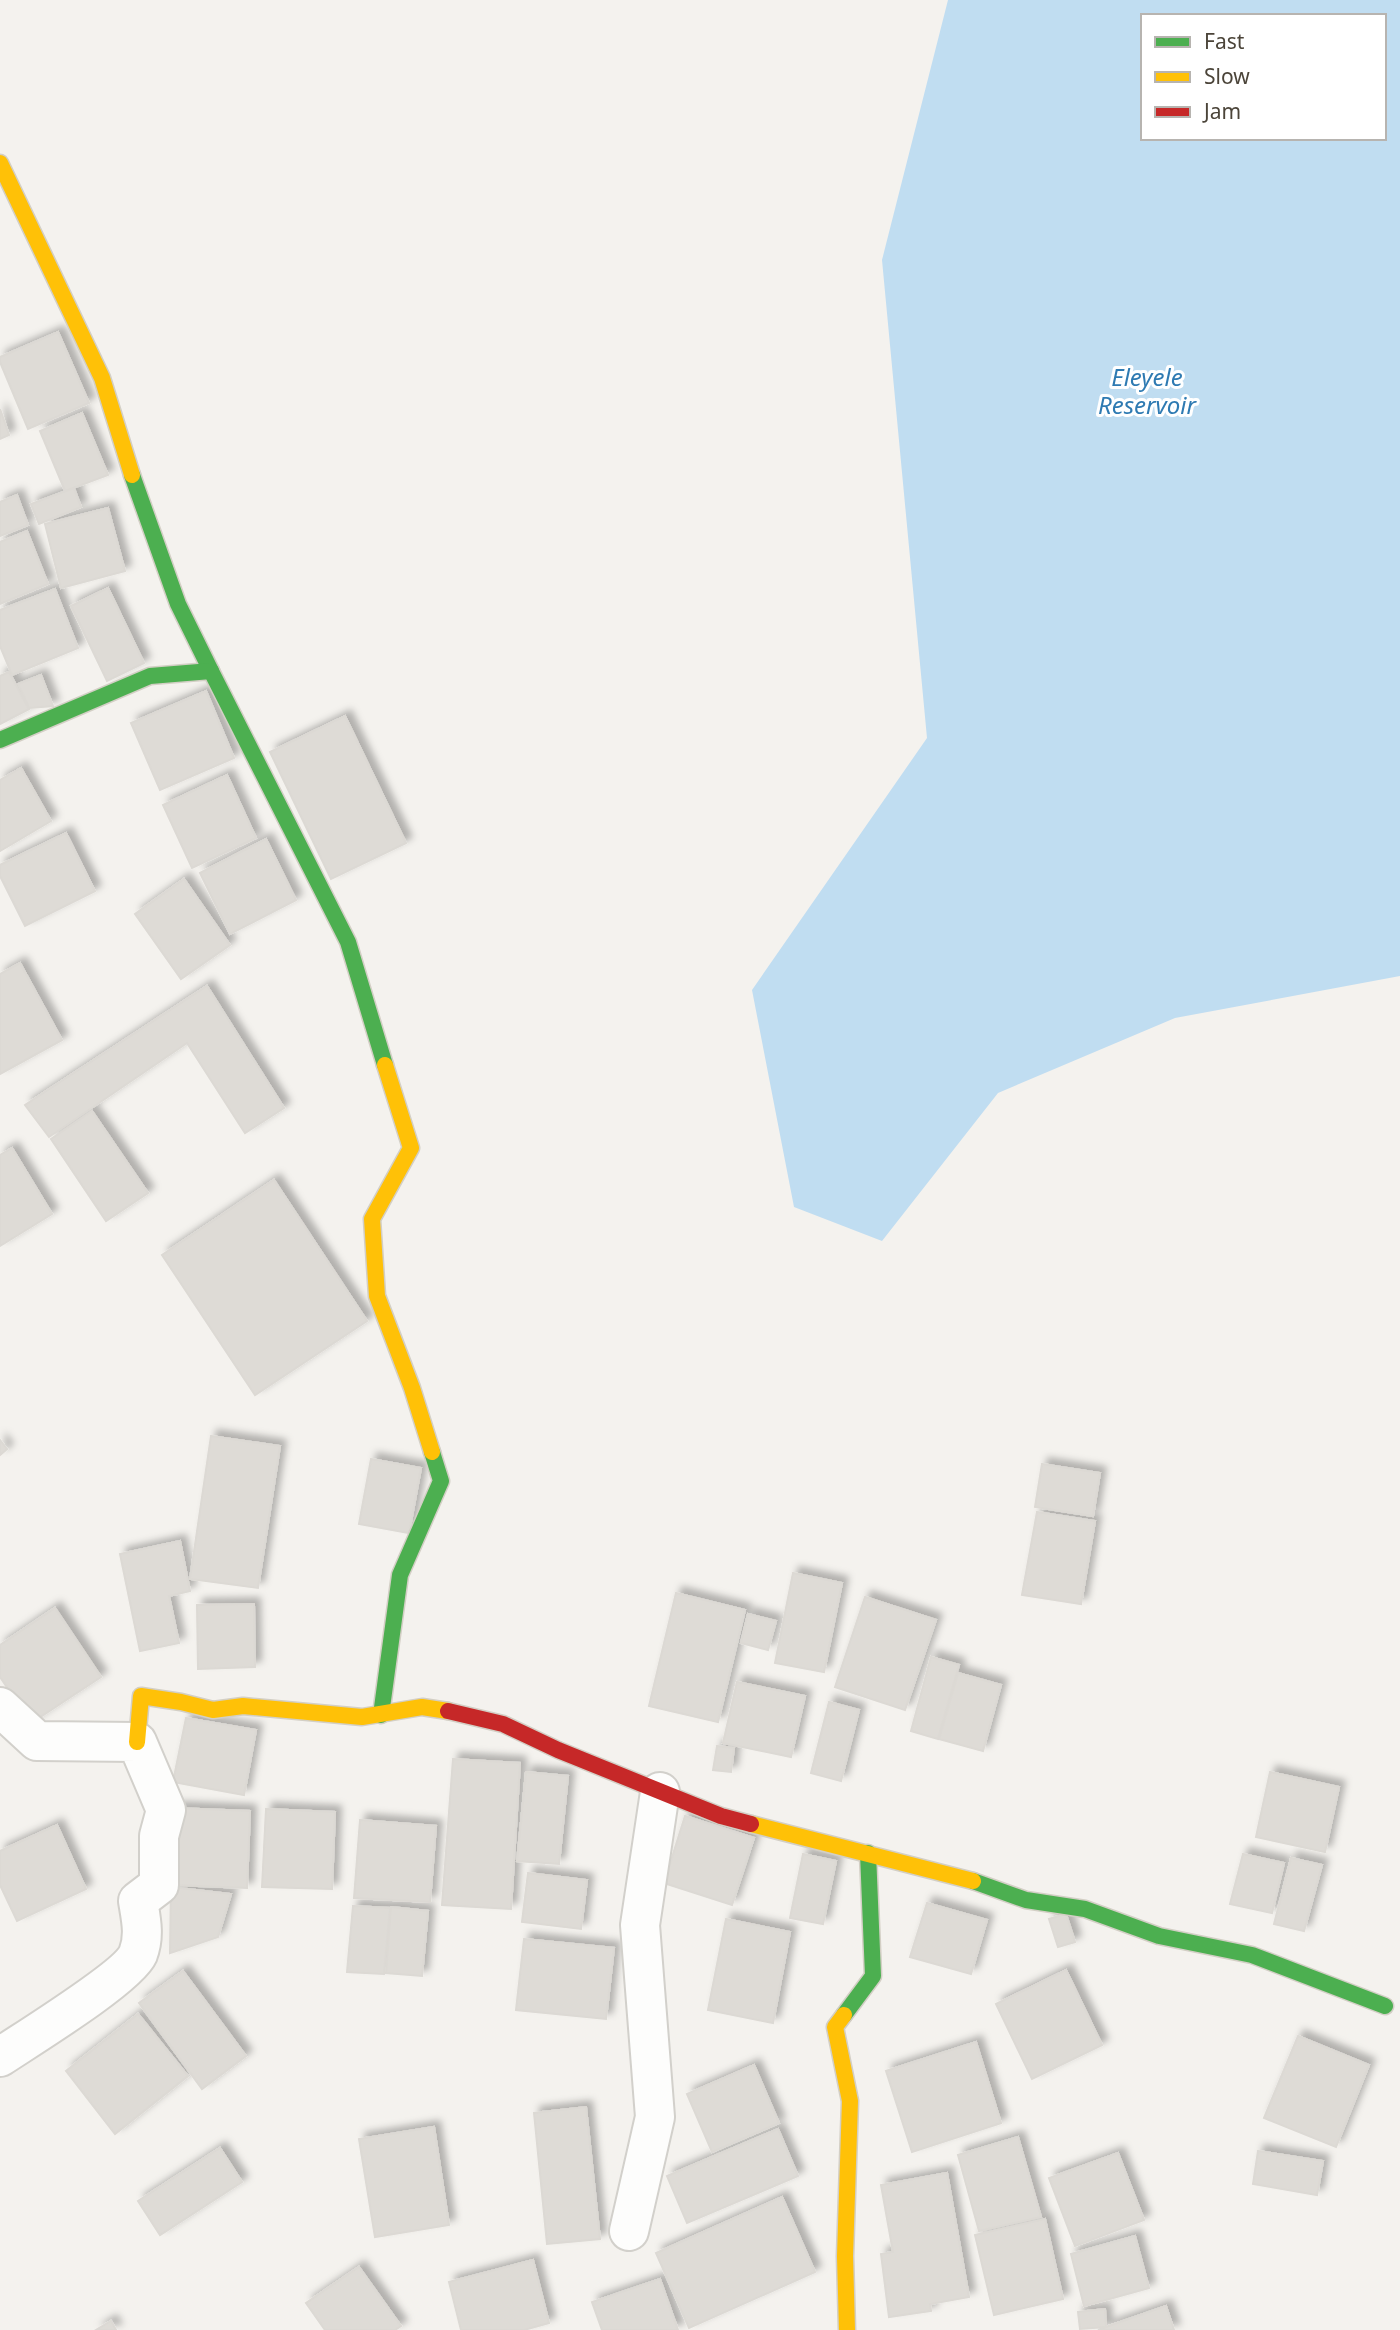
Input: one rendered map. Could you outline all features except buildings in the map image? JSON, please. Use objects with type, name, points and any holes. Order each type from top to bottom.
[{"type":"street","points":[[0,163],[102,378],[133,477],[178,604],[348,942],[411,1148],[372,1219],[377,1296],[412,1388],[441,1480],[400,1575],[381,1715]]},
{"type":"street","points":[[0,740],[150,676],[211,671]]},
{"type":"street","points":[[0,2056],[117,1977],[137,1956],[143,1936],[138,1901],[159,1885],[159,1836],[166,1810],[137,1742],[141,1696],[213,1710],[243,1706],[362,1717],[422,1707],[464,1713],[503,1724],[558,1750],[722,1816],[966,1878],[1026,1900],[1085,1909],[1159,1936],[1252,1955],[1385,2006]]},
{"type":"street","points":[[0,1707],[37,1741],[137,1742]]},
{"type":"street","points":[[629,2231],[655,2118],[640,1925],[660,1792]]},
{"type":"street","points":[[847,2330],[845,2256],[850,2101],[835,2027],[873,1976],[868,1853]]},
{"type":"water","name":"Eleyele Reservoir","points":[[948,0],[1400,0],[1400,976],[1175,1018],[998,1093],[882,1241],[794,1207],[752,990],[927,738],[882,260]]},
{"type":"traffic: fast","points":[[132,475],[178,604],[211,671]]},
{"type":"traffic: fast","points":[[0,740],[150,676],[211,671],[348,942],[385,1065]]},
{"type":"traffic: fast","points":[[381,1715],[400,1575],[441,1481],[432,1452]]},
{"type":"traffic: fast","points":[[844,2015],[873,1976],[868,1853]]},
{"type":"traffic: fast","points":[[973,1881],[1026,1900],[1085,1909],[1159,1936],[1252,1955],[1385,2006]]},
{"type":"traffic: slow","points":[[0,163],[102,378],[132,475]]},
{"type":"traffic: slow","points":[[385,1065],[411,1148],[372,1219],[377,1296],[412,1388],[432,1452]]},
{"type":"traffic: slow","points":[[137,1742],[141,1696],[213,1710],[243,1706],[362,1717],[422,1707],[448,1711]]},
{"type":"traffic: slow","points":[[751,1824],[973,1881]]},
{"type":"traffic: slow","points":[[844,2015],[835,2027],[850,2101],[845,2256],[847,2330]]},
{"type":"traffic: jam","points":[[448,1711],[503,1724],[558,1750],[721,1816],[751,1824]]}]
